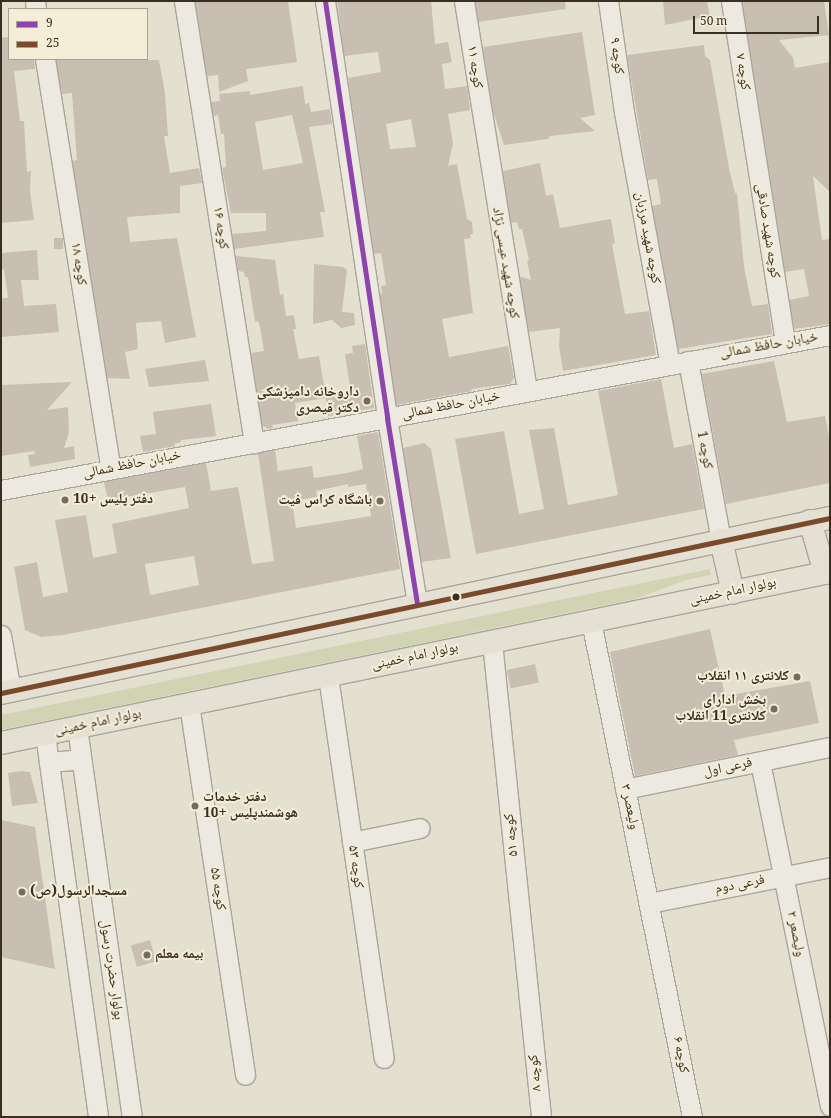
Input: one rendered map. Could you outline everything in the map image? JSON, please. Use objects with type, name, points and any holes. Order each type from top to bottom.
[{"type":"main road","points":[[6,692],[820,520],[827,572]]},
{"type":"main road","points":[[721,540],[734,592]]},
{"type":"main road","name":"بولوار امام خمینی","points":[[1,744],[827,572]]},
{"type":"street","points":[[325,1],[387,418],[417,604]]},
{"type":"street","name":"کوچه ۱۱","points":[[464,1],[485,134]]},
{"type":"street","name":"کوچه ۹","points":[[608,1],[624,112]]},
{"type":"street","name":"کوچه ۷","points":[[731,1],[749,120]]},
{"type":"street","name":"کوچه ۱۶","points":[[185,7],[254,443]]},
{"type":"street","name":"کوچه ۱۸","points":[[44,60],[111,469]]},
{"type":"street","name":"کوچه شهید مرزبان","points":[[624,112],[679,363]]},
{"type":"street","name":"کوچه شهید صادقی","points":[[749,120],[785,343]]},
{"type":"street","name":"کوچه شهید عیسی نژاد","points":[[485,134],[527,392]]},
{"type":"street","name":"خیابان حافظ شمالی","points":[[1,490],[830,335]]},
{"type":"street","name":"کوچه 1","points":[[679,363],[721,540]]},
{"type":"street","name":"ولیعصر ۳","points":[[591,621],[667,993]]},
{"type":"street","points":[[1,635],[6,692]]},
{"type":"street","name":"کوچه ۵۱","points":[[492,642],[532,1029]]},
{"type":"street","name":"کوچه ۵۳","points":[[328,676],[384,1058]]},
{"type":"street","name":"کوچه ۵۵","points":[[189,704],[244,1074]]},
{"type":"street","name":"بولوار حضرت رسول","points":[[77,727],[132,1117]]},
{"type":"street","points":[[45,734],[98,1117]]},
{"type":"street","name":"فرعی اول","points":[[625,789],[830,747]]},
{"type":"street","points":[[49,762],[81,759]]},
{"type":"street","name":"ولیصعر ۲","points":[[760,762],[830,1106]]},
{"type":"street","points":[[352,842],[420,828]]},
{"type":"street","name":"فرعی دوم","points":[[649,903],[830,867]]},
{"type":"street","name":"کوچه ۶","points":[[667,993],[692,1117]]},
{"type":"street","name":"کوچه ۸","points":[[532,1029],[541,1117]]},
{"type":"green space","points":[[710,569],[711,575],[686,580],[635,599],[1,730],[1,715]]},
{"type":"building","points":[[195,1],[288,1],[297,62],[246,69],[248,81],[219,92],[218,75],[207,76]]},
{"type":"building","points":[[337,1],[431,1],[435,44],[448,42],[452,62],[442,64],[445,89],[467,86],[470,110],[448,114],[453,143],[448,166],[457,164],[467,219],[472,222],[473,234],[470,235],[471,238],[464,239],[473,313],[442,319],[449,357],[508,346],[514,378],[510,384],[471,389],[472,391],[396,405],[380,294],[382,293],[381,286],[386,285],[381,253],[374,254],[348,78],[381,72],[378,52],[344,56]],"holes":[[[411,119],[416,147],[390,149],[386,124]]]},
{"type":"building","points":[[475,1],[565,1],[566,9],[478,22]]},
{"type":"building","points":[[663,1],[707,1],[710,16],[665,25]]},
{"type":"building","points":[[742,1],[824,1],[829,35],[779,40],[793,58],[795,68],[830,62],[830,192],[813,176],[822,240],[830,239],[830,324],[794,329],[789,300],[809,296],[804,269],[785,272]]},
{"type":"building","points":[[582,32],[595,115],[580,118],[595,131],[550,136],[548,139],[504,145],[493,111],[483,47]]},
{"type":"building","points":[[8,37],[8,60],[34,60],[35,69],[14,71],[20,121],[24,121],[27,172],[31,171],[30,191],[34,220],[1,223],[1,38]]},
{"type":"building","points":[[704,45],[705,56],[710,60],[729,168],[735,193],[737,193],[744,267],[752,306],[768,304],[772,334],[678,349],[652,206],[661,204],[657,179],[648,180],[627,55]]},
{"type":"building","points":[[56,60],[159,60],[165,93],[168,136],[164,136],[170,173],[199,168],[202,183],[180,186],[180,213],[127,217],[130,242],[177,238],[196,337],[165,343],[161,321],[136,323],[138,349],[125,352],[130,379],[107,378],[72,161],[77,160],[72,93],[62,94]]},
{"type":"building","points":[[303,86],[305,104],[309,103],[311,112],[330,109],[332,124],[309,127],[325,212],[320,212],[324,237],[234,249],[232,234],[266,231],[266,213],[231,213],[222,168],[226,167],[224,134],[221,134],[218,115],[213,116],[211,102],[220,101],[219,94],[250,91],[250,95]],"holes":[[[292,115],[303,163],[263,170],[255,122]]]},
{"type":"building","points":[[540,163],[546,196],[553,194],[560,228],[611,219],[615,243],[612,244],[625,314],[649,311],[656,355],[563,371],[559,346],[560,328],[529,332],[519,276],[531,280],[527,261],[529,260],[522,229],[519,229],[517,222],[511,223],[503,171]]},
{"type":"building","points":[[54,238],[63,238],[63,249],[54,249]]},
{"type":"building","points":[[37,250],[39,280],[21,280],[24,306],[56,304],[59,332],[1,337],[1,298],[8,298],[4,269],[1,270],[1,253]]},
{"type":"building","points":[[236,256],[275,260],[280,295],[283,294],[286,316],[294,315],[296,329],[293,329],[299,359],[319,356],[326,398],[295,403],[298,421],[272,425],[273,428],[268,429],[262,425],[251,353],[264,351],[260,327],[258,321],[255,322],[248,277],[245,277],[244,272],[238,271]]},
{"type":"building","points":[[314,264],[343,267],[347,270],[342,312],[354,313],[355,325],[341,328],[332,320],[313,324]]},
{"type":"building","points":[[365,344],[374,408],[328,416],[326,398],[351,394],[345,354],[353,353],[352,346]]},
{"type":"building","points":[[205,360],[209,381],[149,387],[145,369]]},
{"type":"building","points":[[774,361],[787,422],[825,416],[830,441],[830,483],[726,504],[702,374]]},
{"type":"building","points":[[661,379],[674,448],[692,444],[704,509],[476,554],[455,439],[504,431],[519,514],[544,509],[529,430],[554,428],[568,505],[618,495],[598,391]]},
{"type":"building","points":[[72,382],[47,410],[68,407],[69,432],[64,448],[74,446],[75,459],[30,467],[28,455],[35,454],[34,451],[1,456],[1,385]]},
{"type":"building","points":[[211,404],[216,436],[181,440],[181,442],[174,444],[175,446],[143,452],[140,436],[156,434],[153,412]]},
{"type":"building","points":[[378,432],[400,569],[63,635],[41,637],[25,630],[14,567],[37,562],[43,597],[68,592],[55,520],[86,515],[93,558],[117,553],[112,524],[189,508],[185,487],[108,500],[104,482],[206,463],[211,491],[238,487],[252,564],[274,561],[258,453],[275,450],[278,471],[312,466],[314,478],[347,473],[363,469],[357,436]],"holes":[[[348,484],[348,487],[366,484],[371,516],[296,528],[292,501],[317,497],[316,491]],[[194,556],[199,585],[150,595],[145,564]]]},
{"type":"building","points":[[424,443],[431,449],[451,558],[421,562],[403,448]]},
{"type":"building","points":[[710,629],[725,696],[810,681],[819,723],[734,740],[738,755],[635,776],[610,652]]},
{"type":"building","points":[[535,664],[539,683],[511,689],[507,670]]},
{"type":"building","points":[[21,771],[30,772],[38,803],[12,806],[8,773]]},
{"type":"building","name":"مسجدالرسول(ص)","points":[[1,820],[35,827],[55,969],[1,957]]},
{"type":"building","name":"بیمه معلم","points":[[150,940],[156,961],[137,967],[131,946]]},
{"type":"transit line","name":"9","points":[[325,1],[387,418],[417,604]]},
{"type":"transit line","name":"25","points":[[1,693],[830,518]]},
{"type":"place","name":"داروخانه دامپزشکی دکتر قیصری","points":[[367,401]]},
{"type":"place","name":"دفتر پلیس +10","points":[[65,500]]},
{"type":"place","name":"باشگاه کراس فیت","points":[[380,501]]},
{"type":"place","name":"کلانتری ۱۱ انقلاب","points":[[797,677]]},
{"type":"place","name":"بخش ادارای کلانتری11 انقلاب","points":[[774,709]]},
{"type":"place","name":"دفتر خدمات هوشمندپلیس +10","points":[[195,806]]},
{"type":"place","name":"مسجدالرسول(ص)","points":[[22,892]]},
{"type":"place","name":"بیمه معلم","points":[[147,955]]}]
